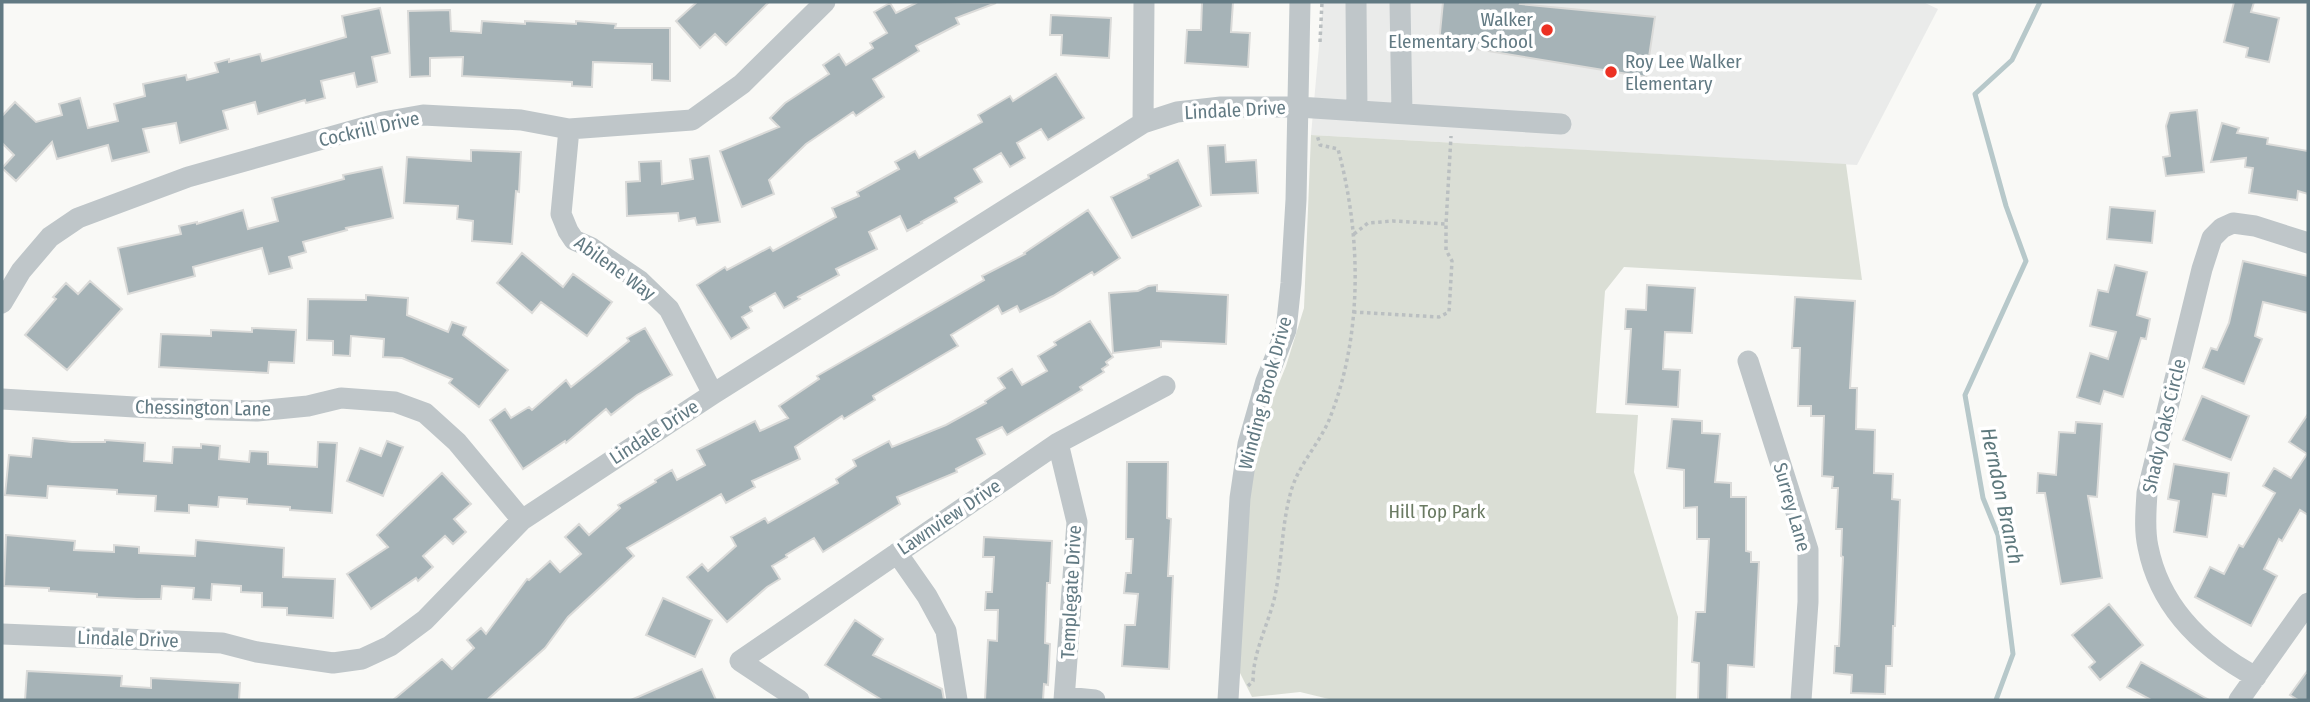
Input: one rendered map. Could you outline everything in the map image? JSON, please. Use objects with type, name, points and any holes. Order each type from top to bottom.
[{"type":"street","name":"Cockrill Drive","points":[[2,303],[21,271],[50,237],[78,218],[188,177],[383,122],[423,115],[521,120],[569,129],[692,120],[742,84],[825,2]]},
{"type":"street","points":[[1143,123],[1144,2]]},
{"type":"street","name":"Winding Brook Drive","points":[[1228,694],[1240,498],[1248,444],[1266,381],[1286,330],[1296,200],[1300,2]]},
{"type":"street","points":[[1356,2],[1357,111]]},
{"type":"street","points":[[1400,2],[1402,113]]},
{"type":"street","name":"Lindale Drive","points":[[2,634],[222,643],[257,652],[333,663],[362,659],[390,646],[425,620],[522,520],[713,394],[1143,123],[1177,112],[1220,107],[1298,116],[1357,111],[1561,124]]},
{"type":"street","name":"Abilene Way","points":[[569,129],[561,214],[568,231],[574,240],[590,247],[640,281],[669,309],[713,394]]},
{"type":"street","name":"Shady Oaks Circle","points":[[2256,677],[2220,657],[2204,644],[2169,598],[2152,564],[2148,546],[2145,528],[2147,493],[2198,283],[2212,238],[2221,228],[2232,223],[2255,226],[2308,243]]},
{"type":"street","name":"Surrey Lane","points":[[1748,361],[1808,550],[1808,602],[1801,700]]},
{"type":"street","name":"Lawnview Drive","points":[[799,700],[740,661],[1058,443],[1165,386]]},
{"type":"street","name":"Chessington Lane","points":[[2,399],[257,411],[308,406],[341,398],[395,401],[425,413],[457,442],[522,520]]},
{"type":"street","name":"Templegate Drive","points":[[1058,443],[1077,522],[1065,699]]},
{"type":"street","points":[[897,553],[946,631],[957,700]]},
{"type":"street","points":[[2239,700],[2308,603]]},
{"type":"street","points":[[1065,699],[1095,700]]},
{"type":"path","points":[[1228,694],[1247,687],[1253,681],[1253,666],[1274,598],[1290,493],[1330,419],[1343,383],[1350,352],[1354,234],[1345,175],[1338,149],[1320,145],[1315,127],[1298,116]]},
{"type":"path","points":[[1353,312],[1438,317],[1449,312],[1452,261],[1446,250],[1446,224],[1452,116]]},
{"type":"path","points":[[1354,234],[1368,223],[1393,221],[1446,224]]},
{"type":"shaded area","name":"Roy Lee Walker Elementary","points":[[1323,2],[1923,2],[1938,9],[1857,165],[1311,135]]},
{"type":"green space","name":"Hill Top Park","points":[[1311,135],[1846,164],[1862,280],[1624,267],[1605,291],[1596,413],[1638,415],[1634,472],[1678,617],[1676,700],[1333,700],[1300,692],[1252,697],[1238,669],[1252,469],[1262,425],[1286,366],[1304,308]]},
{"type":"building","points":[[697,2],[769,2],[726,45],[715,34],[700,48],[676,21]]},
{"type":"building","points":[[918,2],[996,3],[956,18],[959,24],[916,46],[919,51],[873,79],[884,97],[856,116],[853,112],[806,144],[769,180],[774,194],[742,207],[720,151],[779,127],[770,118],[785,103],[829,74],[823,65],[839,54],[846,65],[873,48],[870,43],[887,33],[874,12],[890,3],[896,13]]},
{"type":"building","points":[[1202,2],[1233,2],[1231,32],[1250,33],[1248,67],[1185,63],[1187,30],[1201,30]]},
{"type":"building","name":"Walker Elementary School","points":[[1443,2],[1521,2],[1520,4],[1655,17],[1646,77],[1439,43]]},
{"type":"building","points":[[2234,2],[2254,2],[2251,12],[2279,18],[2269,62],[2246,57],[2248,48],[2224,42]]},
{"type":"building","points":[[380,8],[390,53],[372,57],[377,82],[357,87],[354,73],[321,81],[325,98],[306,103],[305,100],[258,114],[255,102],[223,111],[228,129],[180,143],[176,123],[143,129],[149,152],[112,161],[108,145],[57,159],[52,142],[16,181],[2,168],[14,155],[2,143],[2,116],[15,102],[36,122],[62,115],[59,104],[80,98],[88,128],[118,121],[114,104],[145,96],[143,84],[186,75],[187,80],[218,72],[215,63],[229,59],[229,62],[260,54],[262,61],[346,37],[342,16]]},
{"type":"building","points":[[450,10],[451,31],[481,33],[482,21],[576,24],[576,21],[616,24],[615,28],[670,28],[670,81],[652,80],[652,64],[593,62],[592,87],[572,86],[572,82],[462,76],[463,57],[430,58],[430,76],[410,77],[408,11]]},
{"type":"building","points":[[1051,15],[1111,18],[1109,58],[1061,55],[1062,35],[1050,35]]},
{"type":"building","points":[[1056,74],[1084,118],[1048,140],[1041,129],[1017,143],[1025,158],[1010,167],[1001,153],[974,169],[982,182],[955,198],[957,202],[907,231],[900,216],[869,232],[877,249],[836,269],[839,275],[798,297],[800,299],[784,308],[775,293],[750,307],[752,311],[742,317],[749,328],[731,339],[697,285],[725,267],[727,270],[770,247],[773,251],[836,217],[832,208],[859,196],[857,192],[899,169],[895,162],[915,151],[919,158],[982,122],[978,115],[1010,96],[1013,101]]},
{"type":"building","points":[[2197,110],[2204,172],[2166,176],[2163,157],[2170,156],[2166,126],[2170,113]]},
{"type":"building","points":[[2222,123],[2239,128],[2237,133],[2268,138],[2267,144],[2308,151],[2308,194],[2298,191],[2297,200],[2249,193],[2253,168],[2245,167],[2246,158],[2211,162]]},
{"type":"building","points":[[1225,145],[1226,162],[1256,160],[1258,193],[1211,195],[1208,146]]},
{"type":"building","points":[[471,150],[521,152],[512,244],[472,241],[473,221],[457,219],[458,206],[404,203],[407,157],[471,161]]},
{"type":"building","points":[[709,156],[720,222],[697,225],[695,218],[679,221],[678,213],[627,216],[626,182],[640,181],[639,162],[661,161],[662,184],[693,179],[690,159]]},
{"type":"building","points":[[1178,160],[1201,206],[1132,238],[1111,197]]},
{"type":"building","points":[[382,167],[393,218],[346,228],[347,230],[303,242],[306,252],[289,257],[292,268],[269,274],[262,248],[193,267],[195,276],[128,294],[118,248],[181,234],[179,226],[197,224],[243,210],[248,229],[278,221],[272,198],[344,179],[343,175]]},
{"type":"building","points":[[2110,207],[2155,211],[2152,243],[2107,239]]},
{"type":"building","points":[[1088,210],[1120,258],[1094,275],[1092,272],[1020,312],[1017,306],[1002,314],[998,306],[951,335],[958,346],[873,396],[875,400],[844,419],[842,416],[795,447],[800,459],[752,481],[755,487],[726,503],[721,494],[627,548],[634,556],[568,617],[545,648],[487,700],[393,700],[442,659],[452,669],[474,648],[467,640],[481,628],[486,634],[527,579],[550,561],[560,572],[581,554],[565,537],[579,524],[589,535],[620,508],[618,505],[656,482],[655,480],[672,470],[677,480],[705,465],[697,450],[755,421],[760,431],[788,418],[779,406],[819,379],[817,376],[984,280],[982,276],[1025,254]]},
{"type":"building","points":[[522,253],[563,287],[573,274],[612,302],[587,336],[541,302],[532,313],[497,283]]},
{"type":"building","points":[[2243,261],[2308,276],[2308,313],[2263,302],[2255,336],[2262,339],[2244,384],[2203,368],[2211,348],[2217,350],[2229,323]]},
{"type":"building","points":[[2115,265],[2147,272],[2137,315],[2150,319],[2146,339],[2141,338],[2123,397],[2104,391],[2100,404],[2077,397],[2090,353],[2108,359],[2116,332],[2090,326],[2098,290],[2108,292]]},
{"type":"building","points":[[90,281],[122,309],[67,370],[25,335],[66,283],[78,294]]},
{"type":"building","points":[[1157,285],[1157,291],[1228,295],[1226,344],[1161,341],[1161,347],[1113,353],[1109,293],[1138,291]]},
{"type":"building","points":[[1647,285],[1695,288],[1692,333],[1665,332],[1663,369],[1680,370],[1678,407],[1626,404],[1631,329],[1625,329],[1626,309],[1646,310]]},
{"type":"building","points":[[366,295],[408,298],[407,315],[448,332],[452,322],[466,327],[463,335],[508,370],[479,407],[449,383],[452,379],[402,358],[383,357],[384,339],[351,336],[350,356],[333,355],[333,341],[307,340],[308,299],[366,300]]},
{"type":"building","points":[[1795,297],[1855,301],[1850,388],[1857,388],[1856,429],[1875,430],[1874,473],[1893,474],[1892,499],[1900,500],[1892,666],[1886,666],[1885,694],[1851,693],[1852,675],[1834,673],[1835,646],[1839,646],[1843,557],[1842,529],[1836,529],[1838,488],[1832,488],[1833,477],[1822,476],[1824,416],[1811,416],[1811,406],[1798,406],[1800,348],[1792,348]]},
{"type":"building","points":[[1090,321],[1113,357],[1106,362],[1108,365],[1102,369],[1104,372],[1080,387],[1082,390],[1007,435],[1002,427],[977,439],[985,454],[956,469],[957,472],[897,497],[900,504],[823,552],[814,538],[786,555],[787,557],[772,566],[780,579],[727,622],[687,577],[702,564],[708,571],[736,546],[731,537],[765,518],[768,523],[838,483],[836,479],[856,466],[853,460],[889,441],[892,447],[946,425],[986,403],[985,401],[1005,388],[998,378],[1012,369],[1022,385],[1047,371],[1038,356],[1056,345],[1054,342]]},
{"type":"building","points":[[252,328],[296,330],[294,363],[269,362],[268,373],[159,367],[161,334],[211,336],[211,330],[252,332]]},
{"type":"building","points":[[645,328],[672,375],[637,395],[611,415],[606,409],[566,443],[565,441],[523,469],[490,420],[505,409],[511,418],[529,407],[532,410],[566,380],[571,387],[629,341],[627,338]]},
{"type":"building","points":[[2202,396],[2249,416],[2231,460],[2183,440]]},
{"type":"building","points":[[2308,414],[2308,515],[2300,510],[2282,541],[2279,539],[2264,569],[2277,576],[2251,626],[2195,597],[2210,567],[2224,574],[2239,545],[2243,547],[2275,493],[2263,486],[2274,468],[2291,478],[2307,454],[2289,442]]},
{"type":"building","points":[[1672,419],[1702,421],[1702,433],[1720,434],[1715,482],[1731,483],[1731,497],[1746,497],[1746,551],[1751,552],[1751,562],[1759,562],[1754,667],[1728,665],[1727,700],[1698,700],[1699,663],[1692,662],[1696,612],[1705,612],[1709,539],[1697,539],[1697,507],[1684,508],[1684,470],[1667,468]]},
{"type":"building","points":[[2076,422],[2102,424],[2097,497],[2088,496],[2102,578],[2061,584],[2045,493],[2037,493],[2038,473],[2056,475],[2059,432],[2075,433]]},
{"type":"building","points":[[33,438],[72,442],[105,440],[145,443],[144,461],[172,463],[173,447],[201,448],[201,444],[220,446],[219,459],[249,462],[250,451],[268,452],[268,464],[317,467],[318,442],[337,443],[332,513],[247,504],[247,499],[219,497],[218,507],[189,505],[189,513],[155,511],[156,496],[117,494],[117,490],[48,486],[47,498],[5,495],[9,455],[31,457]]},
{"type":"building","points":[[387,441],[403,447],[383,496],[347,481],[360,448],[381,456]]},
{"type":"building","points":[[1127,462],[1168,462],[1167,518],[1171,519],[1168,576],[1173,576],[1169,669],[1122,666],[1125,625],[1135,625],[1138,594],[1124,593],[1126,573],[1131,573],[1133,539],[1126,539]]},
{"type":"building","points":[[2174,464],[2229,473],[2226,496],[2213,494],[2207,537],[2174,532],[2179,501],[2168,499]]},
{"type":"building","points":[[442,473],[471,504],[454,519],[466,532],[453,544],[445,536],[423,556],[433,567],[418,581],[416,578],[371,609],[347,574],[388,547],[377,535]]},
{"type":"building","points":[[6,535],[75,541],[74,550],[114,552],[114,545],[139,547],[139,553],[195,556],[196,540],[284,548],[283,577],[335,579],[333,618],[287,615],[287,608],[262,607],[262,593],[241,592],[241,586],[212,584],[211,600],[193,599],[194,588],[162,586],[161,599],[137,599],[49,591],[49,588],[4,586]]},
{"type":"building","points":[[984,537],[1052,541],[1050,583],[1047,583],[1045,643],[1050,644],[1048,685],[1044,684],[1043,700],[985,700],[988,640],[997,641],[998,610],[985,610],[986,592],[992,592],[994,557],[983,557]]},
{"type":"building","points":[[663,598],[712,620],[695,657],[646,635]]},
{"type":"building","points":[[2109,604],[2143,645],[2100,680],[2089,667],[2095,662],[2072,635]]},
{"type":"building","points":[[855,620],[883,639],[873,655],[942,689],[944,700],[882,700],[825,665]]},
{"type":"building","points":[[2141,662],[2209,700],[2151,700],[2127,687]]},
{"type":"building","points":[[702,669],[716,700],[631,700]]},
{"type":"building","points":[[2308,670],[2308,700],[2298,700],[2290,695]]},
{"type":"building","points":[[27,671],[122,676],[121,686],[151,688],[151,678],[240,683],[239,700],[25,700]]},
{"type":"waterway","name":"Herndon Branch","points":[[1996,700],[2013,654],[1998,535],[1983,498],[1965,395],[2026,261],[2006,206],[1975,94],[2012,60],[2040,2]]},
{"type":"place","name":"Walker Elementary School","points":[[1547,30]]},
{"type":"place","name":"Roy Lee Walker Elementary","points":[[1611,72]]}]
